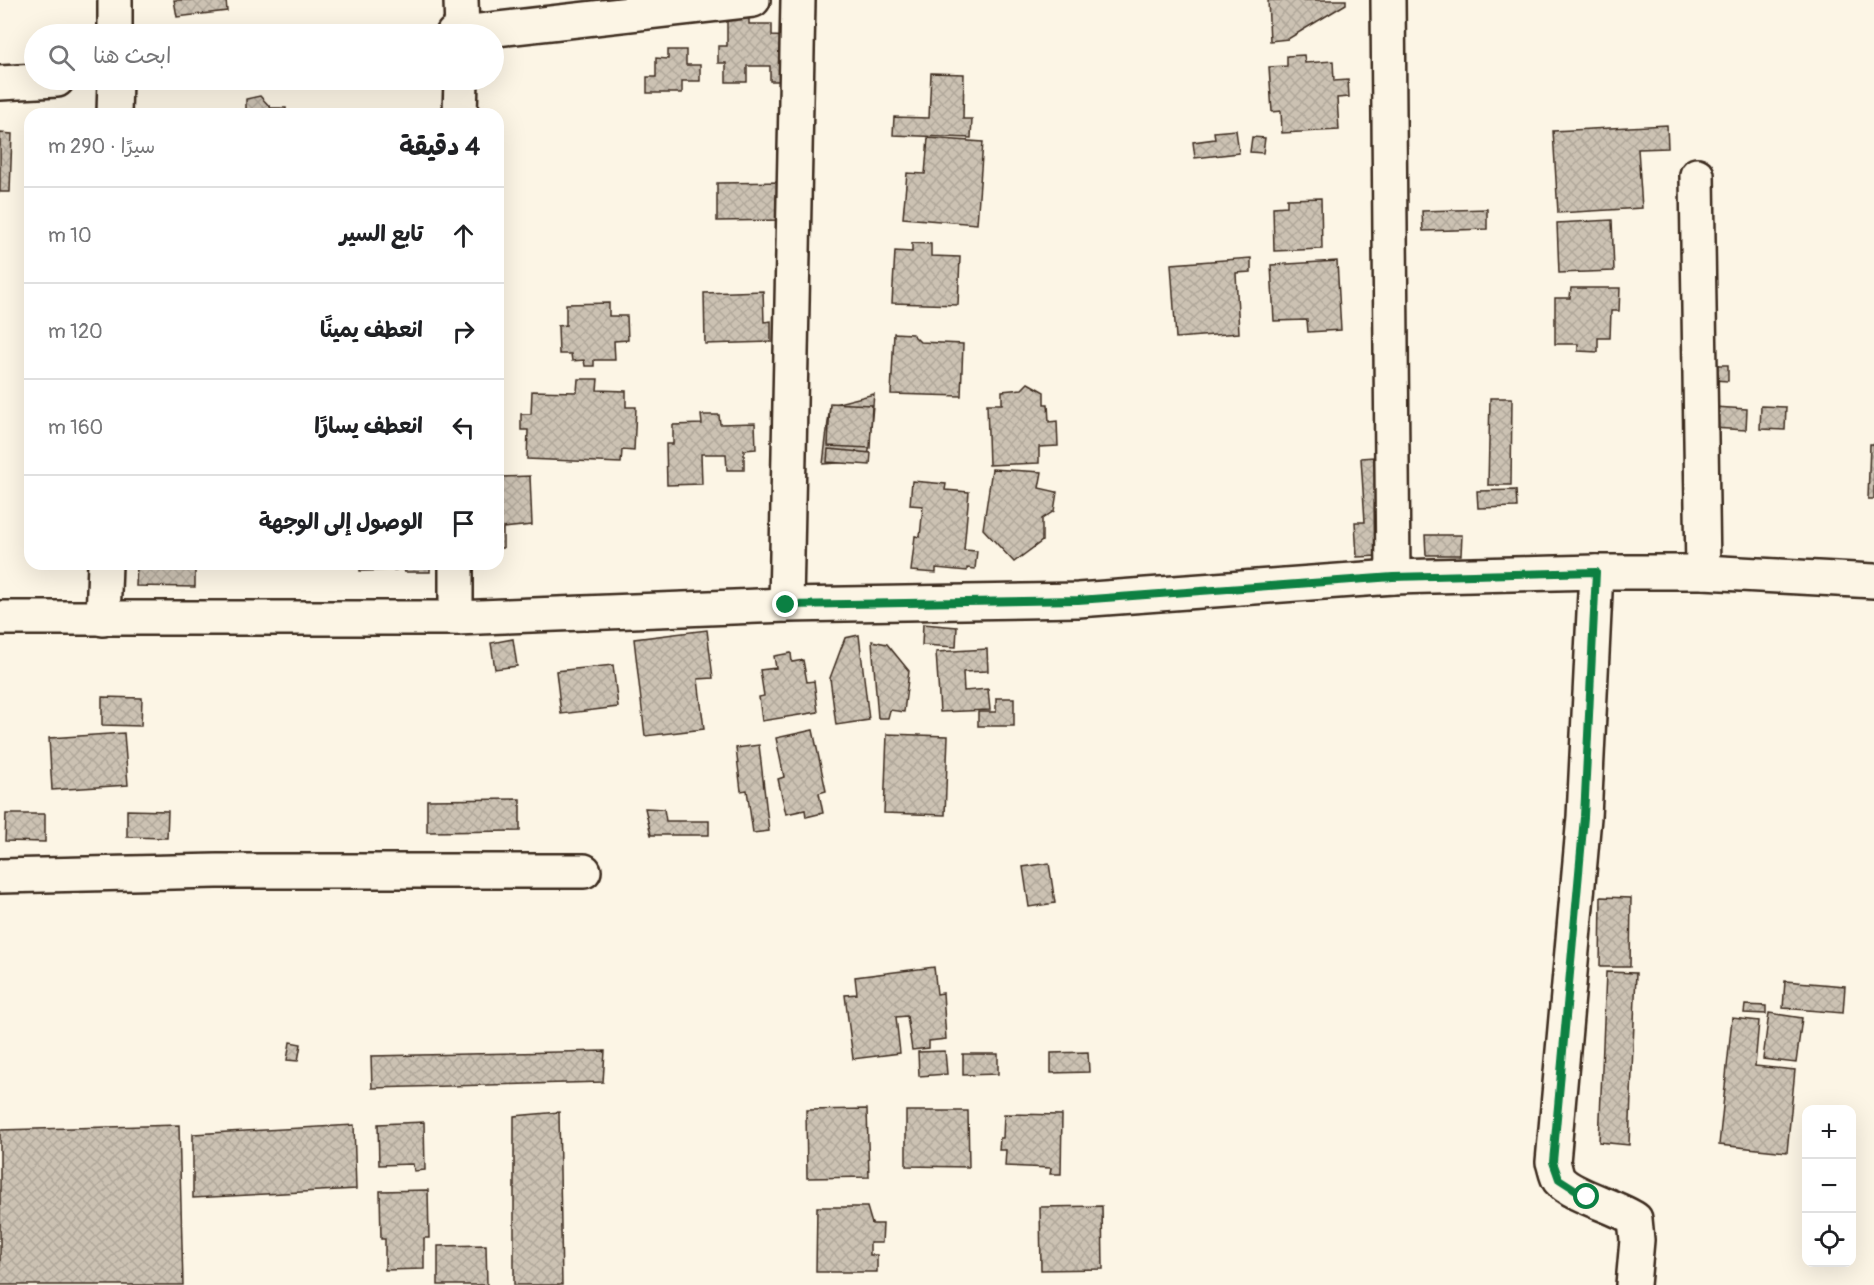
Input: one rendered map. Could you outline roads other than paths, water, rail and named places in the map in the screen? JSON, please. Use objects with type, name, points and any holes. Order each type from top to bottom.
[{"type":"street","points":[[115,0],[115,24]]},
{"type":"street","points":[[460,24],[461,0]]},
{"type":"street","points":[[504,29],[753,0]]},
{"type":"street","points":[[786,605],[798,0]]},
{"type":"street","points":[[1388,0],[1393,577]]},
{"type":"street","points":[[0,83],[24,82]]},
{"type":"street","points":[[114,108],[115,90]]},
{"type":"street","points":[[460,108],[461,90]]},
{"type":"street","points":[[1697,175],[1703,572]]},
{"type":"street","points":[[104,619],[105,570]]},
{"type":"street","points":[[456,570],[456,618]]},
{"type":"street","points":[[1596,572],[1584,817],[1553,1162],[1559,1179],[1571,1188],[1625,1212],[1635,1219],[1637,1240],[1633,1285]]},
{"type":"street","points":[[0,618],[456,618],[786,605],[1078,600],[1393,577],[1596,572],[1703,572],[1874,581]]},
{"type":"street","points":[[0,876],[217,871],[584,871]]}]
